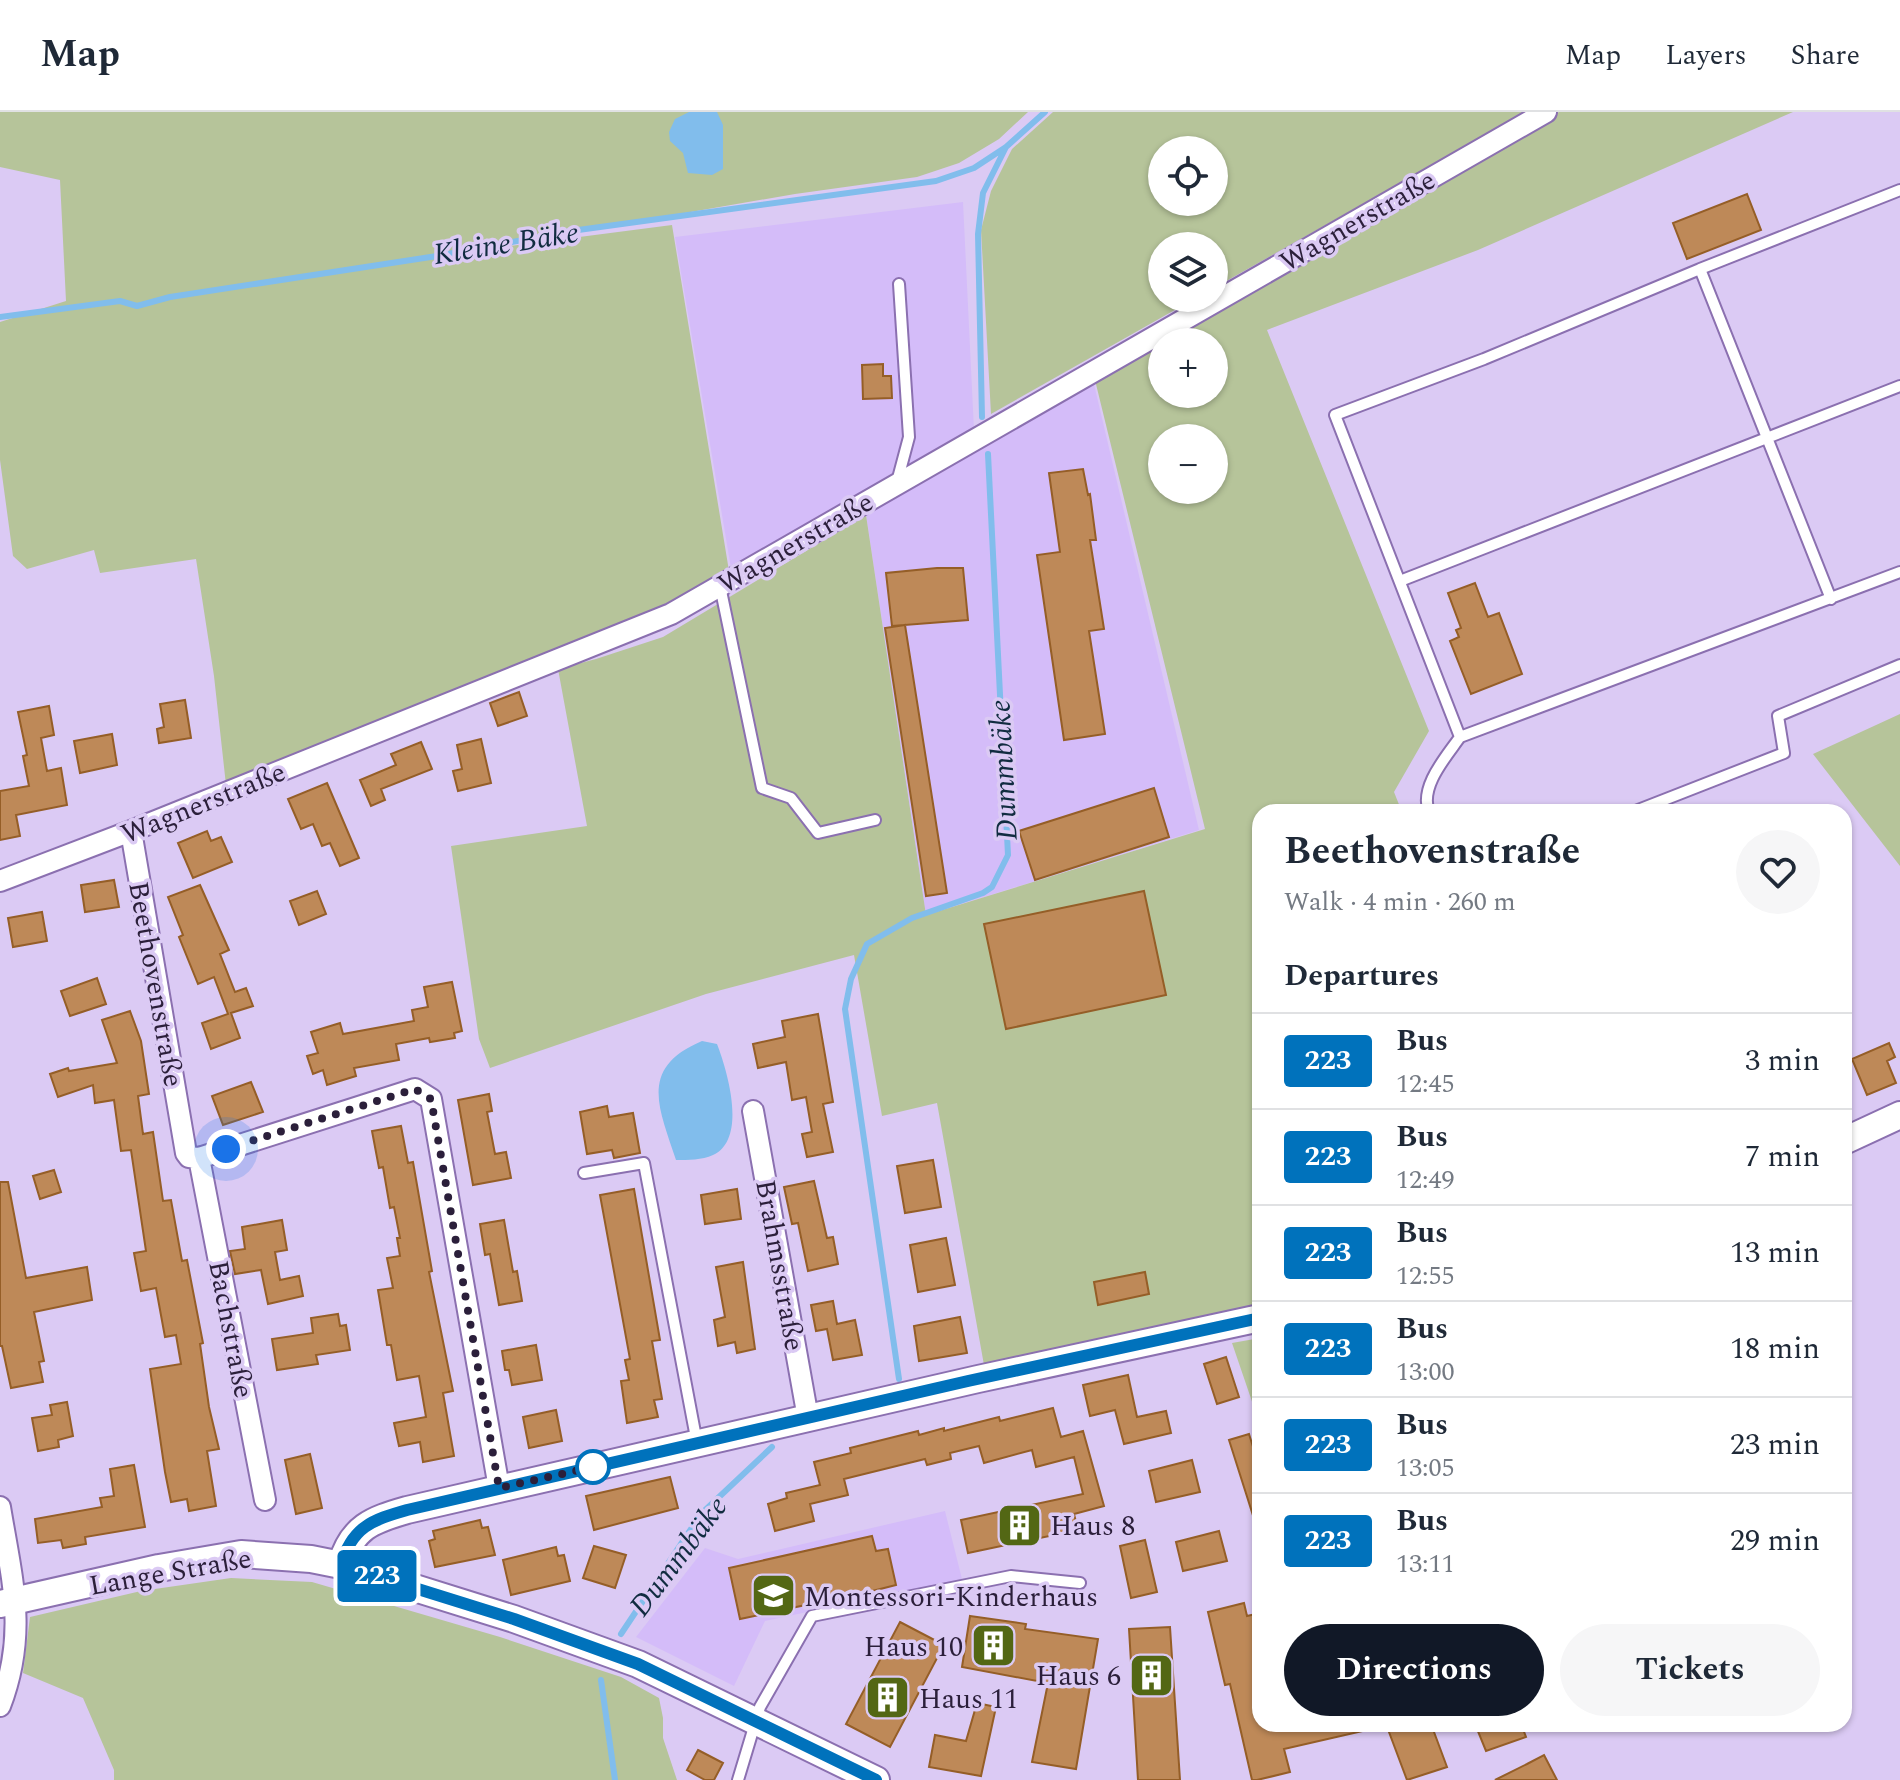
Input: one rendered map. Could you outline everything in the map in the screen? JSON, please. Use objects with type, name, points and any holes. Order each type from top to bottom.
[{"type":"street","name":"Wagnerstraße","points":[[0,881],[671,614],[1546,112]]},
{"type":"street","name":"Beethovenstraße","points":[[131,831],[186,1153],[189,1157],[199,1158]]},
{"type":"street","points":[[199,1158],[415,1089],[431,1099],[499,1488]]},
{"type":"street","name":"Brahmsstraße","points":[[753,1111],[808,1418]]},
{"type":"street","points":[[1852,1137],[1900,1115]]},
{"type":"street","name":"Bachstraße","points":[[199,1158],[265,1500]]},
{"type":"street","points":[[341,1565],[345,1549],[368,1523],[407,1510],[1252,1320]]},
{"type":"street","points":[[0,1507],[14,1649],[0,1706]]},
{"type":"street","name":"Lange Straße","points":[[8,1602],[159,1568],[241,1554],[281,1555],[341,1565],[514,1619],[624,1659],[754,1728],[876,1780]]},
{"type":"lane","points":[[1460,737],[1335,415],[1484,359],[1900,190]]},
{"type":"lane","points":[[1700,269],[1831,599]]},
{"type":"lane","points":[[896,484],[909,437],[899,284]]},
{"type":"lane","points":[[1400,581],[1900,386]]},
{"type":"lane","points":[[1426,804],[1434,773],[1460,737],[1900,572]]},
{"type":"lane","points":[[720,586],[762,788],[791,798],[818,833],[875,820]]},
{"type":"lane","points":[[1653,804],[1784,753],[1778,716],[1900,665]]},
{"type":"lane","points":[[584,1173],[644,1163],[697,1444]]},
{"type":"lane","points":[[738,1780],[760,1707],[812,1616],[1011,1576],[1080,1583]]},
{"type":"shaded area","points":[[963,202],[975,451],[1093,380],[1199,830],[926,915],[863,494],[731,568],[675,237]]},
{"type":"shaded area","name":"Montessori-Kinderhaus","points":[[945,1511],[962,1579],[765,1621],[734,1686],[636,1637],[705,1548],[738,1559]]},
{"type":"green space","points":[[0,112],[1028,112],[999,139],[959,163],[917,177],[795,194],[448,254],[672,225],[729,571],[659,607],[576,641],[555,654],[226,785],[214,676],[196,559],[100,573],[94,550],[27,569],[13,556],[0,460],[0,322],[66,301],[60,180],[0,167]]},
{"type":"green space","points":[[1053,112],[1526,112],[1228,280],[1228,232],[1148,232],[1148,312],[1171,312],[991,414],[981,230],[991,191],[1012,149]]},
{"type":"green space","points":[[1559,112],[1793,112],[1478,250],[1267,330],[1429,731],[1394,792],[1399,804],[1252,804],[1252,1308],[984,1365],[937,1103],[882,1116],[854,955],[706,994],[490,1068],[479,1039],[451,846],[587,826],[558,669],[663,637],[866,515],[926,915],[1205,829],[1094,376],[1148,345],[1148,408],[1228,408],[1228,328],[1179,328],[1207,312],[1228,312],[1228,300]],"holes":[[[1144,891],[1166,995],[984,924]]]},
{"type":"green space","points":[[1900,714],[1900,866],[1852,804],[1813,754]]},
{"type":"green space","points":[[1252,1339],[1252,1402],[1232,1343]]},
{"type":"green space","points":[[231,1578],[312,1582],[500,1637],[621,1677],[659,1698],[663,1738],[677,1780],[114,1780],[114,1770],[83,1698],[23,1673],[30,1617],[141,1591]]},
{"type":"water","points":[[689,112],[717,112],[723,125],[723,169],[712,175],[688,173],[683,153],[670,141],[669,132],[675,119]]},
{"type":"water","points":[[702,1041],[717,1044],[726,1070],[732,1103],[730,1135],[724,1147],[713,1155],[676,1160],[660,1107],[661,1077],[682,1052]]},
{"type":"building","points":[[1747,194],[1761,230],[1687,259],[1673,223]]},
{"type":"building","points":[[883,364],[883,376],[891,376],[892,398],[863,399],[862,365]]},
{"type":"building","points":[[1083,469],[1090,494],[1096,540],[1090,540],[1104,629],[1089,631],[1105,734],[1064,740],[1037,555],[1060,552],[1049,473]]},
{"type":"building","points":[[963,568],[968,620],[892,626],[886,573]]},
{"type":"building","points":[[1475,583],[1488,617],[1499,613],[1522,674],[1471,694],[1450,641],[1459,637],[1456,630],[1461,628],[1448,593]]},
{"type":"building","points":[[905,625],[947,893],[926,896],[885,628]]},
{"type":"building","points":[[519,692],[527,716],[498,726],[490,703]]},
{"type":"building","points":[[185,700],[191,738],[159,743],[157,729],[164,727],[160,704]]},
{"type":"building","points":[[49,706],[54,735],[41,738],[47,771],[61,768],[67,805],[16,815],[20,836],[0,840],[0,791],[29,786],[23,756],[27,755],[18,712]]},
{"type":"building","points":[[112,734],[117,765],[80,773],[74,741]]},
{"type":"building","points":[[481,739],[491,783],[458,791],[453,771],[462,769],[457,745]]},
{"type":"building","points":[[421,742],[432,769],[381,789],[385,800],[371,806],[360,780],[396,765],[391,754]]},
{"type":"building","points":[[327,783],[359,858],[340,866],[330,843],[322,846],[313,824],[301,829],[288,799]]},
{"type":"building","points":[[1154,788],[1169,837],[1035,880],[1019,831]]},
{"type":"building","points":[[207,831],[211,841],[221,837],[232,862],[193,878],[178,843]]},
{"type":"building","points":[[114,880],[119,907],[85,912],[81,885]]},
{"type":"building","points":[[200,885],[229,950],[220,954],[235,992],[246,988],[253,1006],[231,1013],[240,1038],[211,1049],[202,1023],[228,1014],[214,977],[198,984],[179,937],[183,935],[168,897]]},
{"type":"building","points":[[317,891],[326,914],[299,925],[290,901]]},
{"type":"building","points":[[1144,891],[1166,995],[1006,1029],[984,924]]},
{"type":"building","points":[[42,912],[47,941],[13,947],[8,918]]},
{"type":"building","points":[[97,978],[106,1004],[70,1016],[61,991]]},
{"type":"building","points":[[452,982],[462,1031],[454,1033],[455,1038],[430,1042],[429,1038],[396,1044],[399,1060],[354,1068],[356,1076],[327,1085],[323,1070],[313,1074],[307,1056],[318,1053],[311,1032],[340,1023],[343,1034],[414,1021],[412,1010],[428,1007],[424,987]]},
{"type":"building","points":[[130,1011],[141,1041],[149,1094],[138,1096],[143,1134],[153,1132],[163,1201],[171,1200],[182,1261],[187,1260],[203,1343],[200,1344],[209,1407],[219,1449],[207,1451],[216,1506],[189,1511],[187,1499],[171,1502],[165,1472],[150,1369],[181,1364],[176,1335],[165,1337],[156,1288],[141,1291],[134,1253],[146,1251],[131,1150],[121,1151],[114,1100],[95,1103],[93,1085],[58,1097],[50,1074],[68,1068],[69,1071],[117,1063],[102,1020]]},
{"type":"building","points":[[818,1014],[833,1102],[823,1104],[833,1152],[807,1157],[802,1134],[812,1132],[806,1097],[792,1100],[786,1062],[758,1068],[753,1044],[785,1037],[782,1021]]},
{"type":"building","points":[[1889,1043],[1895,1057],[1887,1061],[1896,1083],[1867,1095],[1852,1059]]},
{"type":"building","points":[[251,1082],[263,1112],[223,1125],[212,1096]]},
{"type":"building","points":[[489,1094],[492,1111],[487,1112],[495,1154],[506,1152],[511,1178],[473,1185],[458,1100]]},
{"type":"building","points":[[607,1106],[609,1117],[633,1113],[640,1153],[614,1158],[612,1150],[587,1154],[580,1112]]},
{"type":"building","points":[[401,1126],[408,1163],[413,1162],[432,1271],[429,1272],[453,1391],[443,1393],[454,1456],[423,1462],[420,1442],[399,1446],[394,1423],[426,1417],[419,1376],[397,1380],[391,1345],[387,1345],[378,1290],[393,1288],[387,1258],[400,1256],[397,1238],[400,1238],[394,1207],[390,1208],[383,1167],[379,1168],[372,1131]]},
{"type":"building","points":[[933,1160],[941,1207],[905,1213],[897,1166]]},
{"type":"building","points":[[54,1170],[61,1192],[40,1199],[33,1176]]},
{"type":"building","points":[[814,1181],[827,1238],[833,1237],[838,1264],[808,1271],[798,1223],[792,1224],[784,1187]]},
{"type":"building","points":[[0,1182],[8,1182],[26,1278],[87,1267],[92,1300],[34,1312],[44,1361],[39,1362],[43,1382],[11,1388],[0,1346]]},
{"type":"building","points":[[634,1189],[660,1340],[652,1341],[662,1399],[654,1400],[658,1417],[627,1423],[621,1381],[629,1380],[625,1360],[630,1359],[600,1195]]},
{"type":"building","points":[[737,1189],[741,1219],[705,1224],[701,1195]]},
{"type":"building","points":[[282,1220],[287,1250],[275,1252],[280,1280],[299,1276],[303,1296],[268,1304],[261,1270],[235,1274],[230,1251],[245,1249],[242,1227]]},
{"type":"building","points":[[504,1220],[513,1272],[517,1271],[522,1301],[499,1305],[490,1254],[485,1255],[480,1224]]},
{"type":"building","points":[[946,1238],[955,1285],[918,1292],[910,1245]]},
{"type":"building","points":[[743,1262],[755,1349],[737,1353],[735,1342],[718,1346],[714,1320],[725,1317],[716,1267]]},
{"type":"building","points":[[1145,1272],[1149,1294],[1098,1305],[1094,1282]]},
{"type":"building","points":[[833,1301],[837,1324],[855,1320],[862,1355],[833,1360],[827,1329],[816,1331],[811,1305]]},
{"type":"building","points":[[338,1314],[340,1326],[346,1325],[350,1350],[316,1355],[318,1364],[277,1370],[272,1339],[313,1333],[311,1318]]},
{"type":"building","points":[[960,1317],[967,1353],[919,1361],[914,1326]]},
{"type":"building","points":[[536,1345],[542,1380],[512,1385],[509,1370],[505,1370],[502,1351]]},
{"type":"building","points":[[1226,1357],[1239,1397],[1217,1404],[1204,1364]]},
{"type":"building","points":[[1128,1375],[1137,1417],[1166,1411],[1171,1433],[1124,1444],[1115,1410],[1090,1416],[1083,1385]]},
{"type":"building","points":[[67,1402],[73,1436],[58,1440],[59,1447],[38,1451],[32,1418],[52,1415],[50,1405]]},
{"type":"building","points":[[1053,1408],[1061,1437],[1083,1431],[1104,1506],[1074,1514],[1078,1530],[968,1553],[961,1520],[1083,1494],[1074,1457],[1036,1467],[1032,1450],[984,1463],[979,1446],[950,1453],[951,1459],[927,1465],[925,1459],[844,1479],[848,1495],[810,1504],[814,1521],[775,1531],[768,1504],[787,1498],[786,1493],[820,1485],[814,1462],[851,1453],[850,1448],[918,1431],[919,1435],[944,1428],[944,1431]]},
{"type":"building","points":[[556,1410],[562,1441],[529,1448],[523,1417]]},
{"type":"building","points":[[1249,1434],[1252,1444],[1252,1512],[1229,1440]]},
{"type":"building","points":[[310,1454],[322,1508],[296,1514],[285,1460]]},
{"type":"building","points":[[1192,1460],[1200,1492],[1156,1502],[1149,1471]]},
{"type":"building","points":[[134,1465],[145,1527],[85,1537],[86,1544],[63,1548],[61,1540],[38,1543],[35,1519],[102,1507],[100,1498],[114,1496],[110,1469]]},
{"type":"building","points":[[670,1477],[678,1508],[594,1530],[586,1496]]},
{"type":"building","points":[[480,1520],[482,1528],[488,1527],[495,1555],[435,1567],[429,1541],[435,1539],[433,1531]]},
{"type":"building","points":[[1219,1531],[1227,1561],[1183,1571],[1176,1542]]},
{"type":"building","points":[[872,1536],[876,1551],[888,1549],[896,1585],[821,1604],[740,1619],[729,1568]]},
{"type":"building","points":[[1145,1540],[1157,1592],[1131,1598],[1120,1546]]},
{"type":"building","points":[[594,1546],[626,1555],[615,1588],[583,1578]]},
{"type":"building","points":[[556,1547],[558,1556],[564,1555],[570,1581],[511,1595],[503,1560]]},
{"type":"building","points":[[1244,1603],[1247,1616],[1252,1615],[1252,1732],[1358,1732],[1284,1749],[1290,1772],[1252,1780],[1230,1684],[1225,1685],[1208,1612]]},
{"type":"building","points":[[970,1616],[1026,1624],[1025,1629],[1098,1639],[1076,1769],[1032,1762],[1048,1683],[962,1667]]},
{"type":"building","name":"Haus 11","points":[[900,1622],[944,1645],[890,1747],[846,1724]]},
{"type":"building","name":"Haus 6","points":[[1170,1627],[1180,1780],[1138,1780],[1129,1629]]},
{"type":"building","points":[[977,1703],[996,1707],[981,1776],[929,1767],[935,1735],[966,1741]]},
{"type":"building","points":[[1389,1732],[1434,1732],[1447,1767],[1407,1780]]},
{"type":"building","points":[[1478,1732],[1524,1732],[1526,1737],[1486,1751]]},
{"type":"building","points":[[698,1750],[723,1763],[714,1780],[705,1780],[687,1770]]},
{"type":"building","points":[[1544,1755],[1557,1780],[1495,1780],[1527,1764]]},
{"type":"waterway","name":"Dummbäke","points":[[982,417],[978,234],[983,193],[1006,147],[1045,112]]},
{"type":"waterway","name":"Kleine Bäke","points":[[0,317],[120,301],[137,306],[170,297],[437,256],[571,231],[936,181],[974,168],[1006,147]]},
{"type":"waterway","name":"Dummbäke","points":[[899,1379],[845,1009],[851,979],[867,944],[912,918],[983,893],[992,887],[1008,855],[988,454]]},
{"type":"waterway","name":"Dummbäke","points":[[621,1634],[701,1514],[772,1447]]},
{"type":"waterway","name":"Dummbäke","points":[[601,1680],[615,1780]]},
{"type":"bus line","name":"223","points":[[876,1780],[638,1664],[514,1619],[341,1565],[345,1549],[368,1523],[407,1510],[968,1381],[1252,1320]]},
{"type":"place","name":"Haus 8","points":[[1019,1525]]},
{"type":"place","name":"Montessori-Kinderhaus","points":[[773,1596]]},
{"type":"place","name":"Haus 10","points":[[994,1646]]},
{"type":"place","name":"Haus 6","points":[[1152,1675]]},
{"type":"place","name":"Haus 11","points":[[888,1698]]},
{"type":"route","points":[[226,1149],[415,1089],[431,1099],[499,1488],[602,1465],[593,1467]]}]
